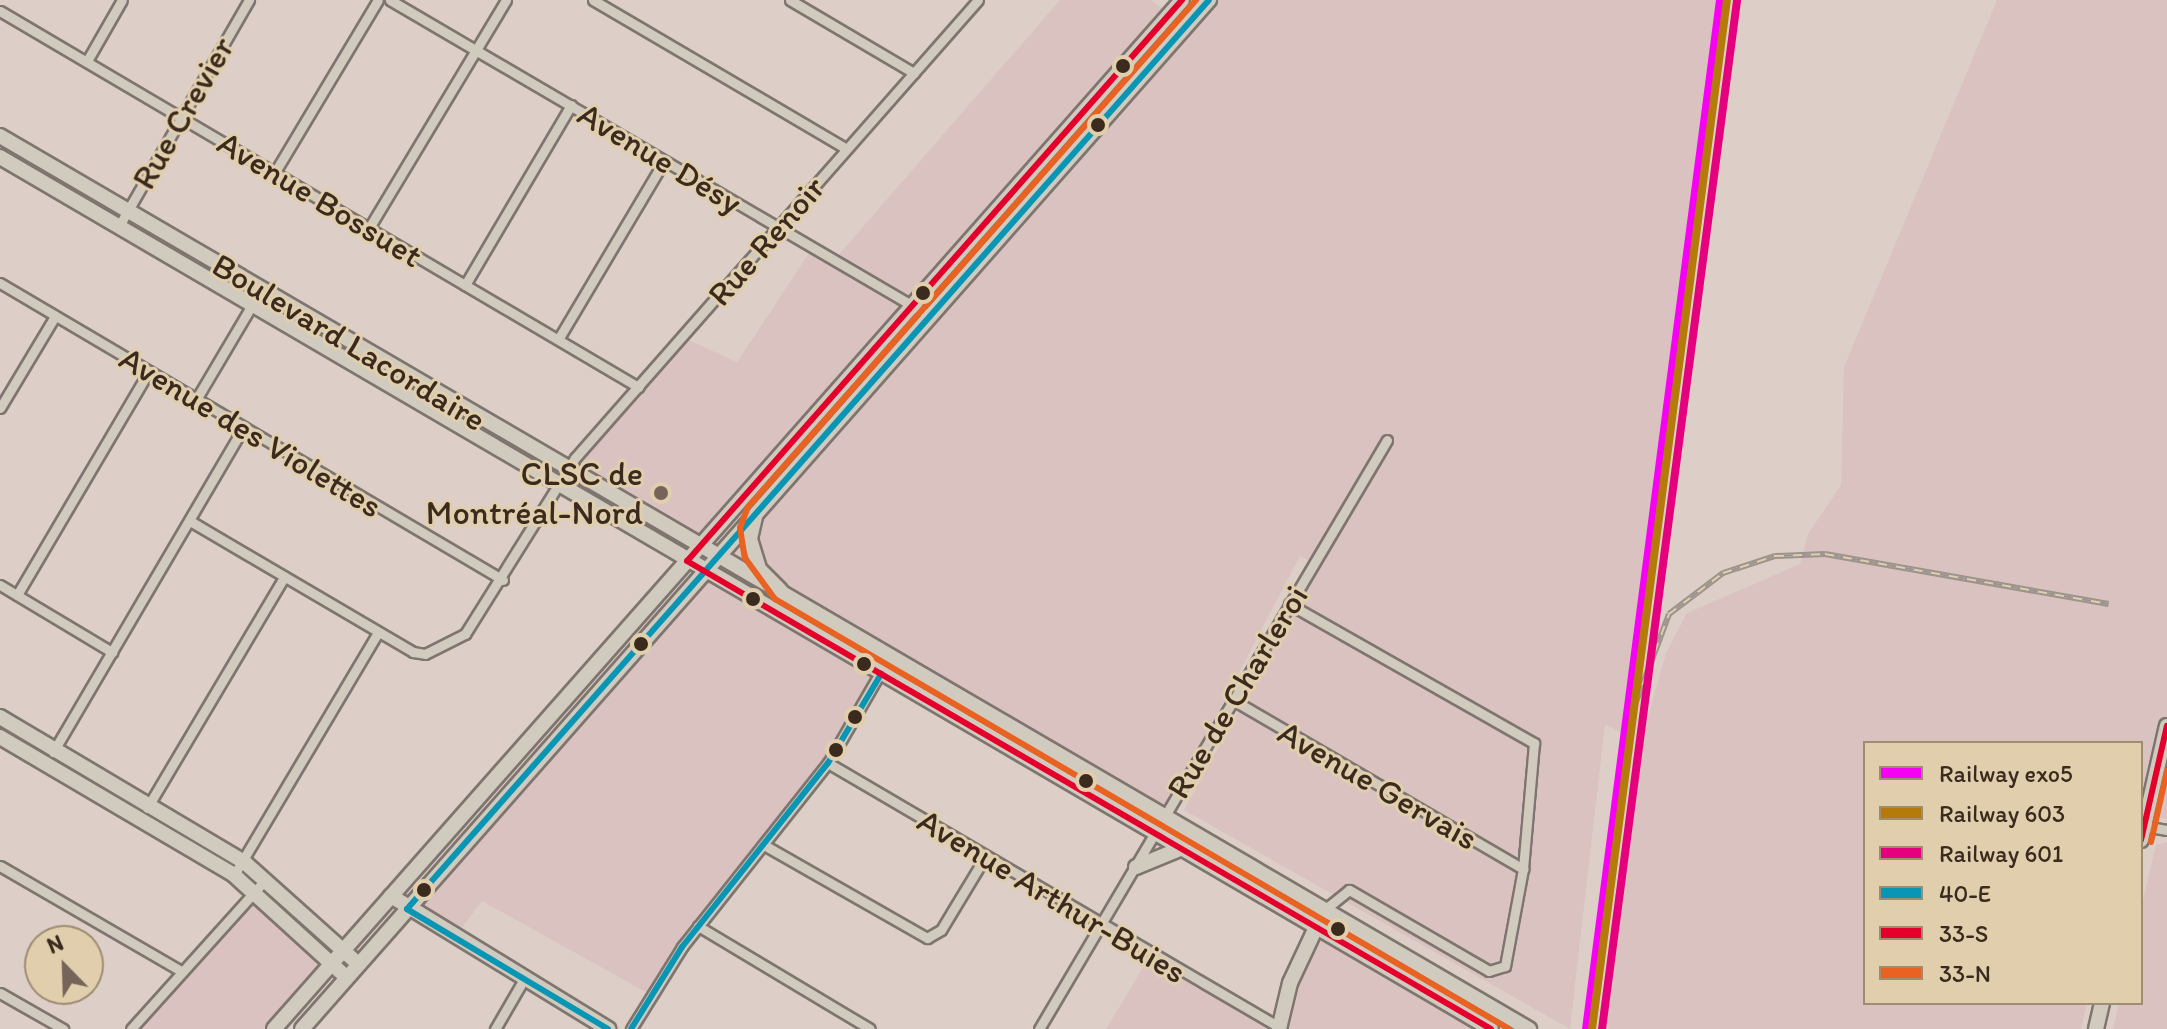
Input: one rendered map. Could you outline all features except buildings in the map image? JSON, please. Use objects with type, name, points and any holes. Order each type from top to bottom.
[{"type":"main road","points":[[274,1029],[1182,0]]},
{"type":"main road","points":[[302,1029],[1209,0]]},
{"type":"main road","name":"Boulevard Lacordaire","points":[[0,136],[568,471],[702,544],[1529,1029]]},
{"type":"main road","name":"Boulevard Lacordaire","points":[[0,157],[881,674],[1157,830],[1182,848],[1491,1029]]},
{"type":"main road","points":[[764,504],[750,540],[759,569],[780,590]]},
{"type":"main road","points":[[0,717],[243,861],[344,948],[358,964]]},
{"type":"main road","points":[[2143,833],[2167,726]]},
{"type":"main road","points":[[0,737],[234,875],[346,977]]},
{"type":"main road","points":[[1136,867],[1182,848]]},
{"type":"main road","points":[[391,896],[407,909],[608,1029]]},
{"type":"main road","points":[[1279,1028],[1316,925],[1327,908]]},
{"type":"main road","points":[[2096,1029],[2102,1005]]},
{"type":"street","points":[[87,61],[122,0]]},
{"type":"street","name":"Rue Crevier","points":[[119,226],[249,0]]},
{"type":"street","points":[[275,172],[378,0]]},
{"type":"street","name":"Avenue Désy","points":[[390,0],[930,316]]},
{"type":"street","points":[[369,228],[506,0]]},
{"type":"street","points":[[593,0],[847,149]]},
{"type":"street","points":[[790,0],[914,73]]},
{"type":"street","name":"Rue Renoir","points":[[190,521],[413,652],[431,652],[477,625],[568,471],[978,0]]},
{"type":"street","name":"Avenue Bossuet","points":[[0,11],[638,387]]},
{"type":"street","points":[[465,285],[571,105]]},
{"type":"street","points":[[559,338],[664,161]]},
{"type":"street","name":"Avenue des Violettes","points":[[0,283],[503,580]]},
{"type":"street","points":[[197,398],[252,305]]},
{"type":"street","points":[[0,408],[55,316]]},
{"type":"street","points":[[17,595],[149,371]]},
{"type":"street","points":[[46,764],[243,428]]},
{"type":"street","name":"Rue de Charleroi","points":[[1039,1029],[1387,440]]},
{"type":"street","points":[[141,820],[284,577]]},
{"type":"street","points":[[0,585],[112,652]]},
{"type":"street","points":[[1289,604],[1534,743],[1523,869],[1508,957],[1498,971],[1354,892],[1340,892],[1327,908]]},
{"type":"street","points":[[234,875],[378,632]]},
{"type":"street","points":[[631,1029],[698,926],[828,763],[891,654]]},
{"type":"street","name":"Avenue Gervais","points":[[1233,700],[1523,869]]},
{"type":"street","name":"Avenue Arthur-Buies","points":[[828,763],[1279,1028]]},
{"type":"street","points":[[2143,833],[2167,830]]},
{"type":"street","points":[[764,845],[927,938],[941,930],[985,857]]},
{"type":"street","points":[[0,866],[183,972]]},
{"type":"street","points":[[131,1029],[266,879]]},
{"type":"street","points":[[698,926],[870,1029]]},
{"type":"street","points":[[495,1029],[524,979]]},
{"type":"street","points":[[0,993],[63,1029]]},
{"type":"shaded area","points":[[1060,0],[1151,0],[1170,14],[702,544],[568,471],[682,337],[737,362],[813,247],[835,259]]},
{"type":"shaded area","points":[[1210,0],[1718,0],[1643,649],[1626,735],[1605,724],[1570,1029],[1184,810],[1319,566],[1300,556],[1165,814],[718,555]]},
{"type":"shaded area","points":[[1997,0],[2167,0],[2167,819],[2143,815],[2143,741],[1863,741],[1863,1005],[2087,1005],[2081,1029],[1603,1029],[1635,762],[1666,653],[1687,613],[1800,564],[1808,534],[1841,485],[1844,367]]},
{"type":"shaded area","points":[[704,570],[881,674],[828,763],[651,995],[482,901],[454,938],[407,909]]},
{"type":"shaded area","points":[[2167,842],[2167,1029],[2113,1029],[2119,1005],[2143,1005],[2143,900],[2156,845]]},
{"type":"shaded area","points":[[254,891],[332,962],[274,1029],[140,1029]]},
{"type":"shaded area","points":[[1316,925],[1491,1029],[1106,1029],[1150,956],[1279,1026]]},
{"type":"railway","points":[[1725,7],[1727,0]]},
{"type":"railway","points":[[1636,702],[1669,614],[1723,573],[1775,556],[1825,554],[2109,604]]},
{"type":"rail line","name":"exo5","points":[[1586,1029],[1720,0]]},
{"type":"rail line","name":"603","points":[[1592,1029],[1727,0]]},
{"type":"rail line","name":"601","points":[[1602,1029],[1737,1]]},
{"type":"transit line","name":"33-S","points":[[1182,0],[687,561],[1491,1029]]},
{"type":"transit line","name":"33-N","points":[[1196,0],[748,507],[740,528],[745,558],[775,599],[1509,1029]]},
{"type":"transit line","name":"40-E","points":[[608,1029],[407,909],[1209,0]]},
{"type":"transit line","name":"40-E","points":[[631,1029],[682,947],[828,763],[881,674]]},
{"type":"transit line","name":"33-S","points":[[2143,831],[2167,726]]},
{"type":"transit line","name":"33-N","points":[[2151,842],[2167,771]]},
{"type":"place","name":"CLSC de Montréal-Nord","points":[[661,493]]}]
